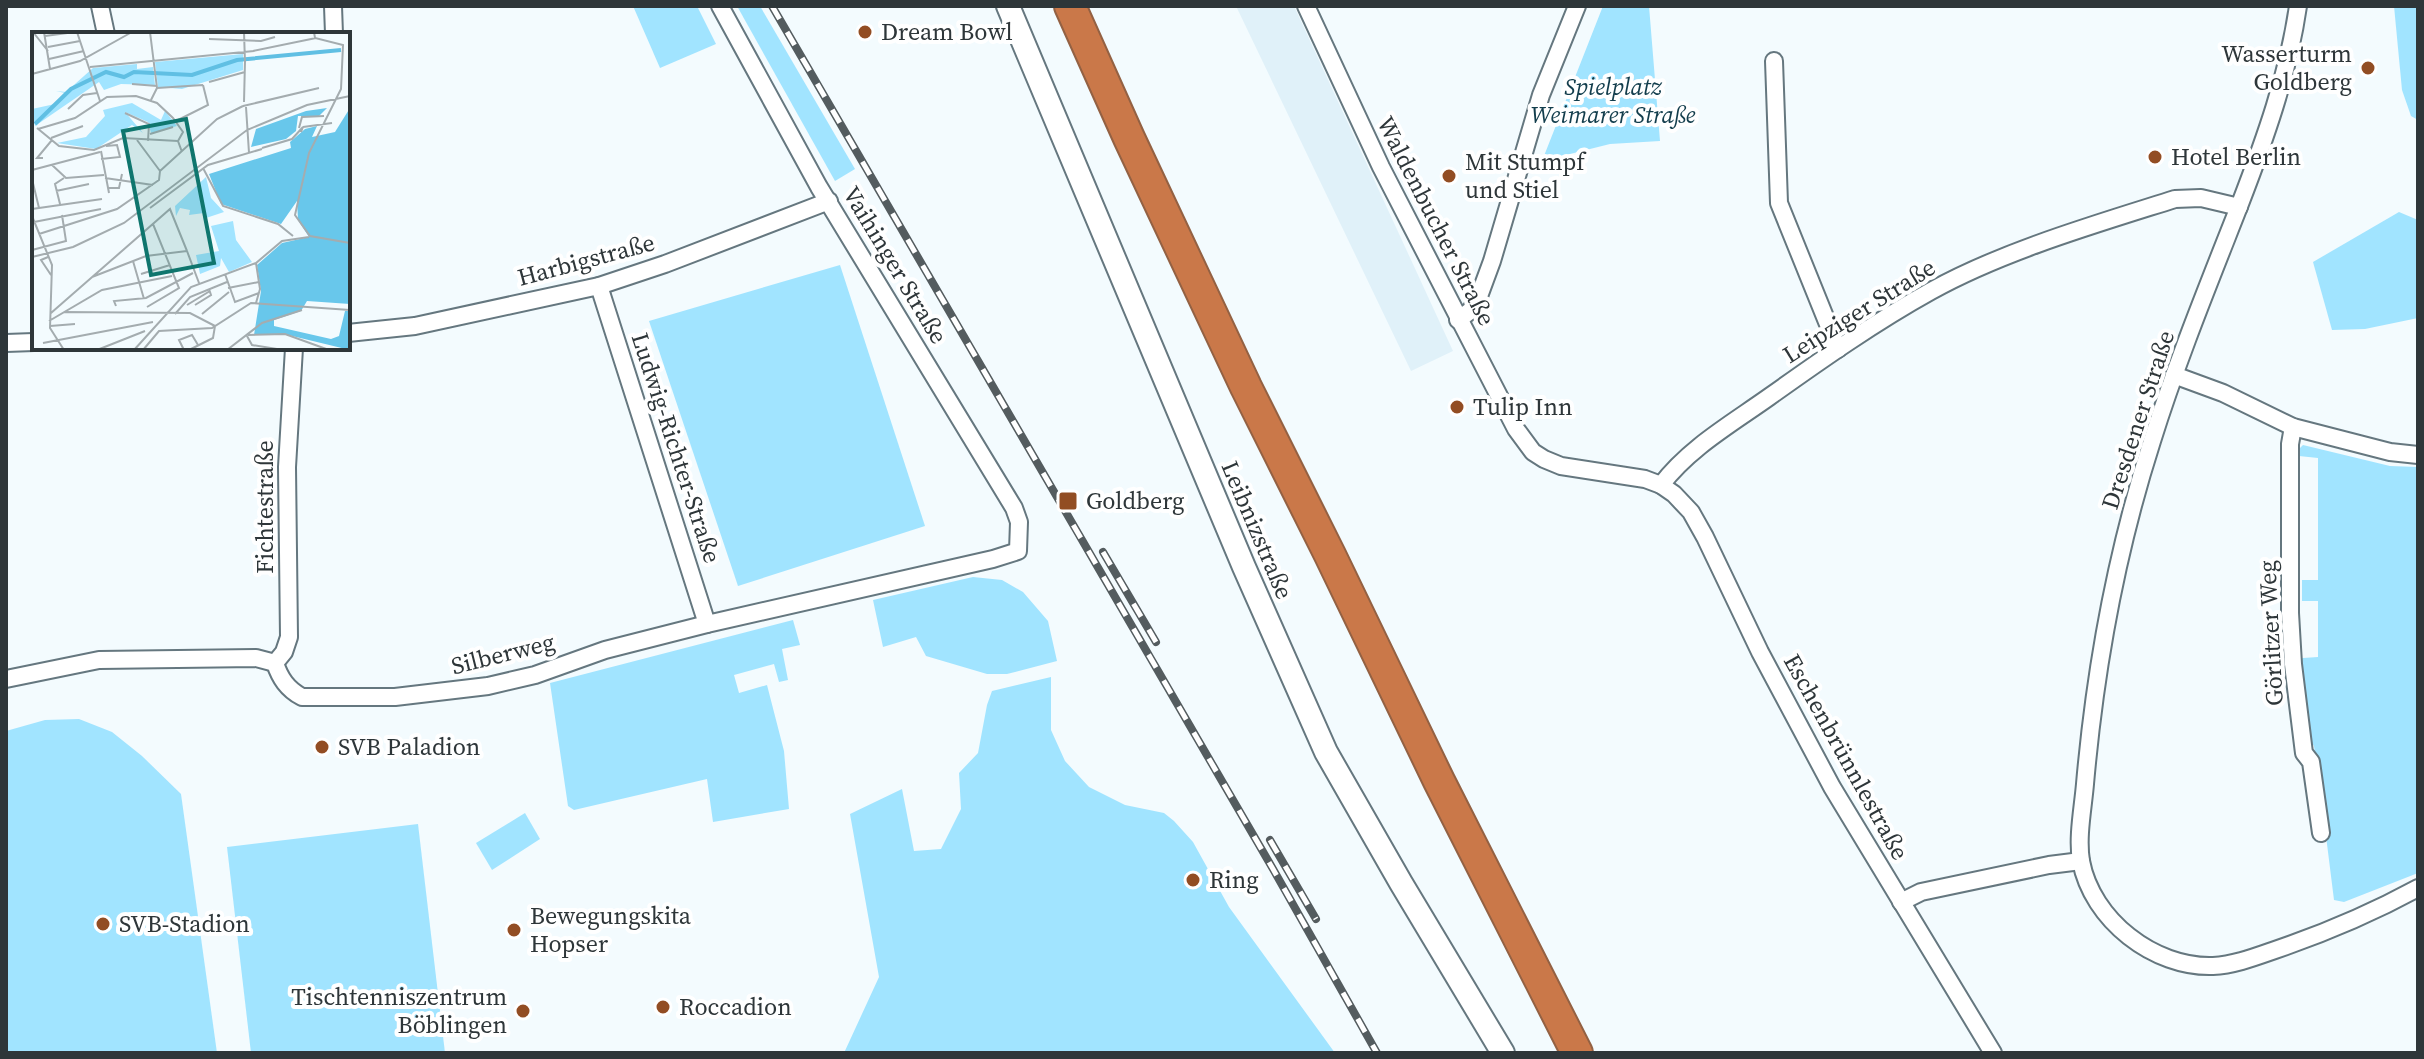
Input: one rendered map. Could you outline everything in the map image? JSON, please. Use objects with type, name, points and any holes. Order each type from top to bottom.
[{"type":"highway","points":[[1048,6],[1211,361],[1554,1053]]},
{"type":"highway","points":[[1070,6],[1246,387],[1439,781],[1577,1053]]},
{"type":"street","points":[[100,6],[106,32]]},
{"type":"street","points":[[333,6],[334,32]]},
{"type":"street","name":"Vaihinger Straße","points":[[720,6],[812,174],[1014,508],[1019,522],[1018,551]]},
{"type":"street","name":"Leibnizstraße","points":[[1008,6],[1232,540],[1326,752],[1503,1053]]},
{"type":"street","name":"Waldenbucher Straße","points":[[1306,6],[1351,106],[1458,320],[1516,429],[1533,452],[1561,466],[1645,479],[1661,485]]},
{"type":"street","points":[[1458,320],[1470,311],[1478,299],[1541,95],[1577,6]]},
{"type":"street","name":"Dresdener Straße","points":[[2081,861],[2090,733],[2109,616],[2137,492],[2174,375],[2273,116],[2286,71],[2298,6]]},
{"type":"street","points":[[1774,61],[1779,203],[1838,349]]},
{"type":"street","name":"Leipziger Straße","points":[[1661,485],[1686,456],[1838,349],[1931,291],[2022,250],[2175,199],[2201,198],[2239,207]]},
{"type":"street","name":"Harbigstraße","points":[[350,333],[415,326],[599,286],[679,259],[829,201]]},
{"type":"street","name":"Ludwig-Richter-Straße","points":[[599,286],[707,624]]},
{"type":"street","points":[[6,343],[32,342]]},
{"type":"street","name":"Fichtestraße","points":[[275,663],[284,652],[289,637],[287,467],[294,350]]},
{"type":"street","points":[[2174,375],[2223,393],[2293,427],[2390,452],[2418,455]]},
{"type":"street","name":"Görlitzer Weg","points":[[2293,427],[2290,444],[2293,664],[2304,753],[2311,762],[2321,833]]},
{"type":"street","name":"Eschenbrünnlestraße","points":[[1661,485],[1684,503],[1698,524],[1760,652],[1826,777],[1993,1053]]},
{"type":"street","name":"Silberweg","points":[[275,663],[284,682],[302,697],[395,697],[488,686],[535,675],[605,650],[707,624],[1018,551]]},
{"type":"street","points":[[6,679],[99,660],[256,658],[275,663]]},
{"type":"street","points":[[1901,902],[1921,892],[2081,861],[2100,907],[2115,925],[2161,956],[2213,966],[2241,962],[2304,940],[2417,891]]},
{"type":"shaded area","points":[[1236,6],[1294,6],[1453,351],[1411,371]]},
{"type":"green space","points":[[633,6],[697,6],[716,44],[660,68]]},
{"type":"green space","points":[[737,6],[760,6],[855,169],[835,181]]},
{"type":"green space","name":"Spielplatz Weimarer Straße","points":[[1603,6],[1649,6],[1660,141],[1610,144],[1542,161]]},
{"type":"green space","points":[[2394,6],[2418,6],[2418,120],[2411,116],[2402,90]]},
{"type":"green space","points":[[2399,212],[2418,220],[2418,318],[2365,329],[2332,330],[2313,262]]},
{"type":"green space","points":[[840,265],[925,526],[738,586],[649,321]]},
{"type":"green space","points":[[2303,445],[2390,466],[2418,467],[2418,873],[2344,902],[2334,900],[2314,746],[2305,733],[2296,661],[2318,657],[2318,601],[2302,601],[2302,580],[2318,580],[2318,458],[2299,456]]},
{"type":"green space","points":[[973,577],[1002,580],[1023,592],[1048,621],[1057,661],[1007,674],[987,674],[926,656],[916,637],[883,647],[873,600]]},
{"type":"green space","points":[[793,620],[800,645],[782,649],[788,680],[779,682],[774,664],[734,675],[739,693],[767,685],[784,751],[789,809],[713,822],[707,779],[574,810],[568,806],[550,683]]},
{"type":"green space","points":[[1051,677],[1051,730],[1065,761],[1089,787],[1125,805],[1164,813],[1174,821],[1193,842],[1229,907],[1335,1053],[844,1053],[879,977],[850,814],[902,789],[914,851],[941,849],[961,809],[959,773],[978,753],[992,691]]},
{"type":"green space","name":"SVB-Stadion","points":[[79,719],[112,732],[181,794],[217,1053],[6,1053],[6,731],[45,720]]},
{"type":"green space","points":[[525,813],[540,839],[492,870],[476,843]]},
{"type":"green space","points":[[418,824],[445,1053],[251,1053],[227,847]]},
{"type":"railway","points":[[772,6],[1377,1053]]},
{"type":"railway","points":[[1103,552],[1156,642]]},
{"type":"railway","points":[[1270,840],[1316,919]]},
{"type":"place","name":"Dream Bowl","points":[[865,32]]},
{"type":"place","name":"Wasserturm Goldberg","points":[[2368,68]]},
{"type":"place","name":"Hotel Berlin","points":[[2155,157]]},
{"type":"place","name":"Mit Stumpf und Stiel","points":[[1449,176]]},
{"type":"place","name":"Tulip Inn","points":[[1457,407]]},
{"type":"place","name":"Goldberg","points":[[1068,501]]},
{"type":"place","name":"SVB Paladion","points":[[322,747]]},
{"type":"place","name":"Ring","points":[[1193,880]]},
{"type":"place","name":"SVB-Stadion","points":[[103,924]]},
{"type":"place","name":"Bewegungskita Hopser","points":[[514,930]]},
{"type":"place","name":"Roccadion","points":[[663,1007]]},
{"type":"place","name":"Tischtenniszentrum Böblingen","points":[[523,1011]]}]
